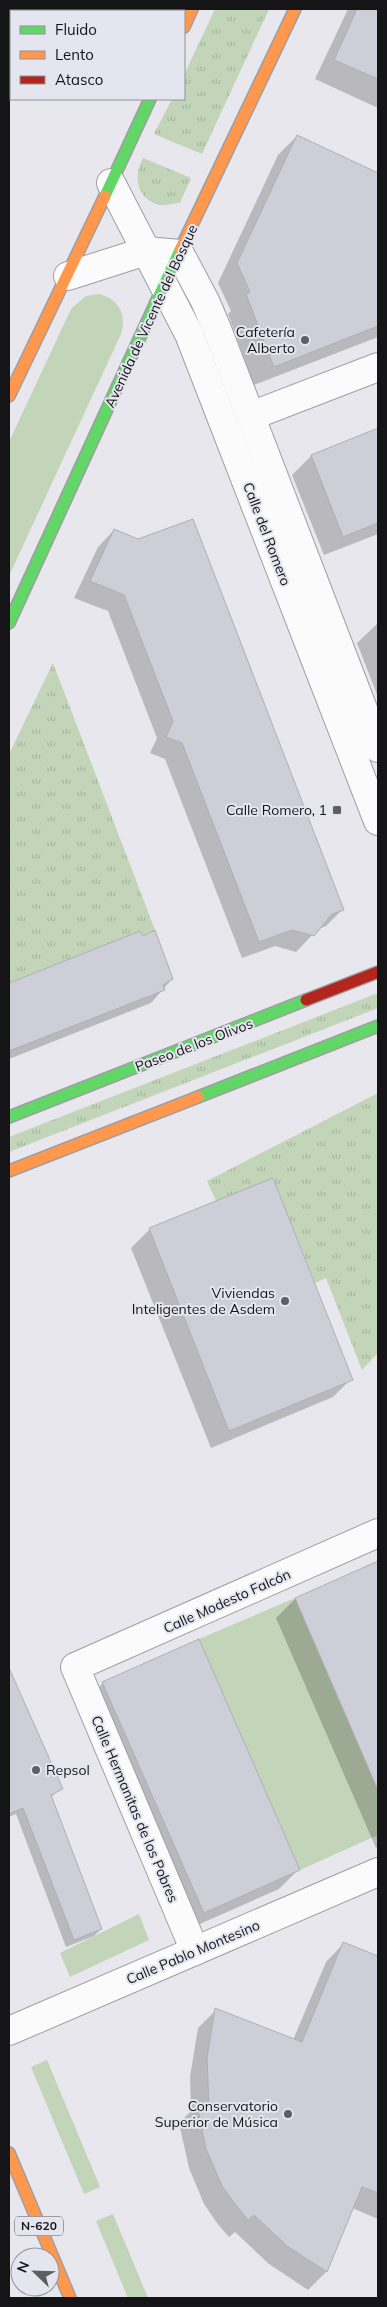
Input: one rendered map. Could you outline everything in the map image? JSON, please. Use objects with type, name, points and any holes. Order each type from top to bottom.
[{"type":"main road","points":[[185,25],[192,9]]},
{"type":"main road","name":"Avenida de Vicente del Bosque","points":[[9,623],[164,286],[295,9]]},
{"type":"main road","points":[[9,396],[68,276],[150,100]]},
{"type":"main road","name":"Paseo de los Olivos","points":[[9,1117],[378,972]]},
{"type":"main road","points":[[9,1171],[378,1026]]},
{"type":"main road","name":"N-620","points":[[9,2153],[70,2298]]},
{"type":"street","name":"Calle del Romero","points":[[111,183],[189,334],[378,821]]},
{"type":"street","points":[[68,276],[146,251],[180,254]]},
{"type":"street","name":"Calle del Romero","points":[[180,254],[205,301],[378,748]]},
{"type":"street","points":[[251,416],[378,367]]},
{"type":"street","name":"Calle Modesto Falcón","points":[[75,1667],[378,1533]]},
{"type":"street","name":"Calle Hermanitas de los Pobres","points":[[75,1667],[195,1951]]},
{"type":"street","name":"Calle Pablo Montesino","points":[[9,2031],[378,1872]]},
{"type":"green space","points":[[215,9],[269,9],[202,154],[154,134],[171,100],[185,100],[185,73]]},
{"type":"green space","points":[[143,158],[191,178],[180,203],[160,205],[146,198],[141,192],[138,172]]},
{"type":"green space","points":[[99,294],[112,300],[120,309],[123,320],[121,334],[9,576],[9,442],[71,309],[86,296]]},
{"type":"green space","points":[[53,663],[155,930],[143,936],[140,931],[9,983],[9,754]]},
{"type":"green space","points":[[378,993],[378,1008],[9,1152],[9,1137]]},
{"type":"green space","points":[[378,1093],[378,1353],[362,1370],[326,1278],[315,1283],[273,1178],[216,1201],[207,1181]]},
{"type":"green space","points":[[295,1598],[378,1790],[378,1835],[300,1870],[199,1639]]},
{"type":"green space","points":[[139,1914],[149,1940],[70,1977],[60,1953]]},
{"type":"green space","points":[[47,2060],[100,2187],[84,2194],[31,2067]]},
{"type":"green space","points":[[113,2214],[148,2298],[128,2298],[96,2221]]},
{"type":"building","points":[[357,9],[378,9],[378,79],[334,60]]},
{"type":"building","points":[[297,135],[378,173],[378,326],[274,367],[246,294],[250,292],[237,263]]},
{"type":"building","points":[[378,428],[378,523],[343,537],[311,455]]},
{"type":"building","points":[[193,519],[344,910],[332,914],[314,936],[292,930],[259,942],[182,743],[166,737],[173,721],[124,595],[90,581],[114,529],[138,539]]},
{"type":"building","points":[[155,930],[173,979],[163,985],[165,990],[9,1051],[9,983],[140,931],[143,936]]},
{"type":"building","name":"Viviendas Inteligentes de Asdem","points":[[273,1178],[353,1380],[229,1431],[149,1228]]},
{"type":"building","points":[[378,1561],[378,1790],[295,1598]]},
{"type":"building","points":[[199,1639],[300,1870],[204,1913],[102,1682]]},
{"type":"building","points":[[9,1668],[63,1789],[51,1795],[102,1929],[74,1940],[23,1808],[9,1814]]},
{"type":"building","name":"Conservatorio Superior de Música","points":[[343,1942],[378,1956],[378,2193],[362,2187],[327,2272],[287,2246],[254,2215],[248,2220],[235,2204],[222,2186],[206,2149],[197,2104],[209,2105],[207,2058],[215,2008],[302,2042]]},
{"type":"traffic: fast","points":[[105,196],[150,100]]},
{"type":"traffic: fast","points":[[9,623],[180,250]]},
{"type":"traffic: fast","points":[[9,1117],[306,1000]]},
{"type":"traffic: fast","points":[[198,1097],[378,1026]]},
{"type":"traffic: slow","points":[[185,25],[192,9]]},
{"type":"traffic: slow","points":[[180,250],[295,9]]},
{"type":"traffic: slow","points":[[9,396],[105,196]]},
{"type":"traffic: slow","points":[[9,1171],[198,1097]]},
{"type":"traffic: slow","points":[[9,2153],[70,2298]]},
{"type":"traffic: jam","points":[[306,1000],[378,972]]},
{"type":"place","name":"Cafetería Alberto","points":[[305,340]]},
{"type":"place","name":"Calle Romero, 1","points":[[337,810]]},
{"type":"place","name":"Viviendas Inteligentes de Asdem","points":[[285,1301]]},
{"type":"place","name":"Repsol","points":[[36,1770]]},
{"type":"place","name":"Conservatorio Superior de Música","points":[[288,2114]]}]
